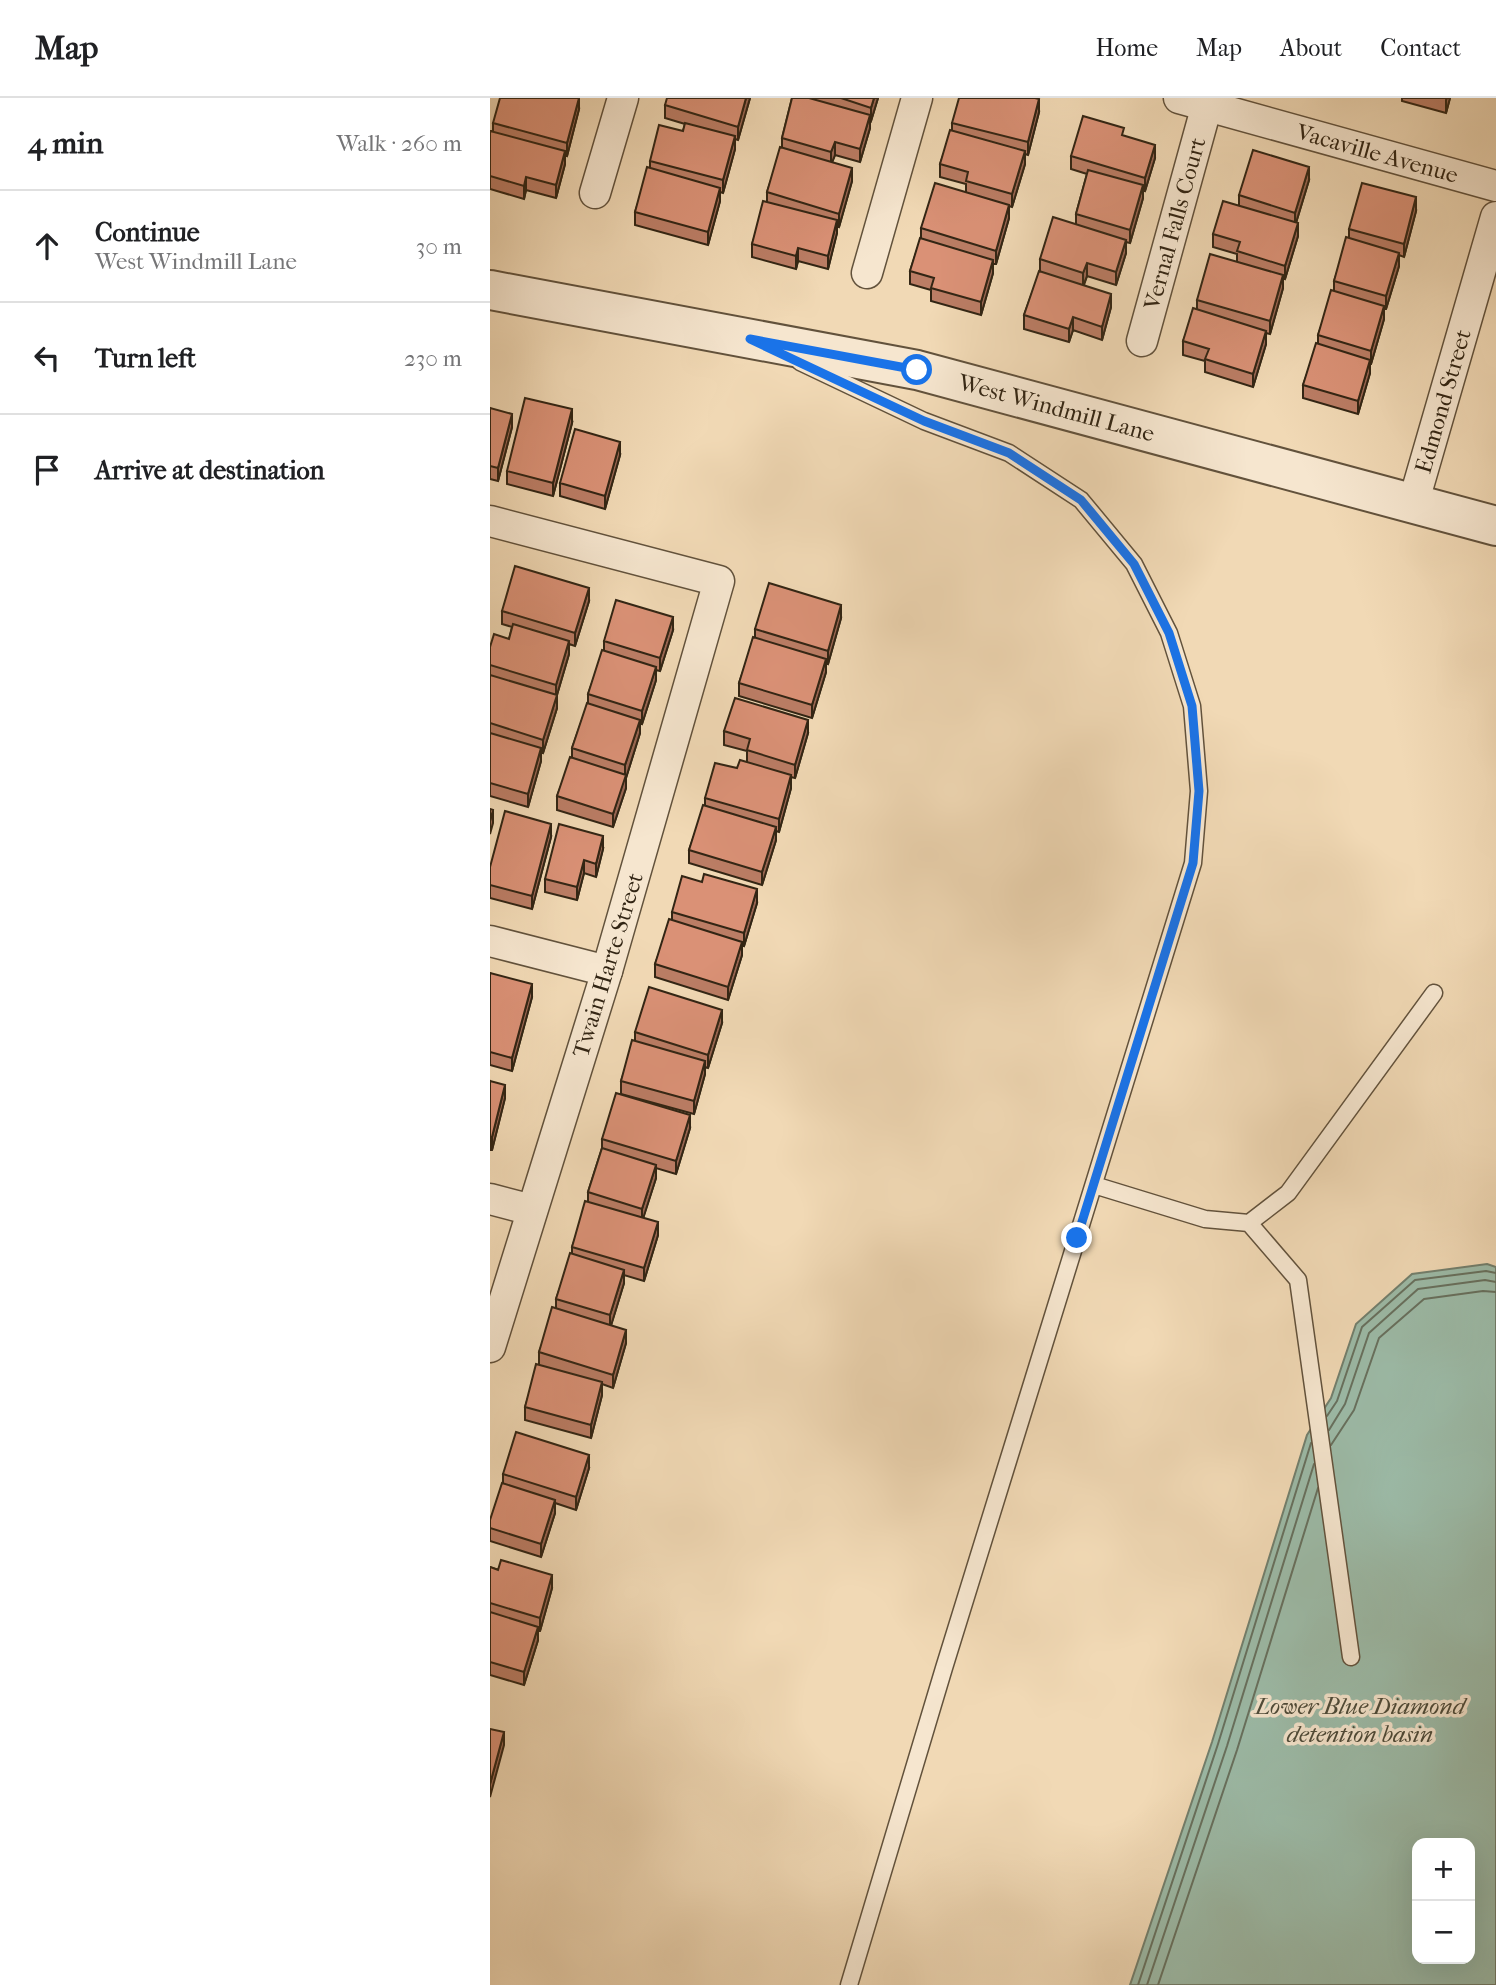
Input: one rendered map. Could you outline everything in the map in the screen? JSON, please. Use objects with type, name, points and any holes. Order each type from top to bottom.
[{"type":"street","points":[[595,193],[623,98]]},
{"type":"street","points":[[867,272],[917,98]]},
{"type":"street","name":"Vacaville Avenue","points":[[1193,102],[1496,186]]},
{"type":"street","name":"Vernal Falls Court","points":[[1142,341],[1193,102]]},
{"type":"street","name":"Edmond Street","points":[[1413,504],[1496,217]]},
{"type":"street","name":"West Windmill Lane","points":[[490,290],[917,370],[1496,526]]},
{"type":"street","name":"Twain Harte Street","points":[[490,521],[719,581],[607,971],[490,1347]]},
{"type":"street","points":[[490,941],[607,971]]},
{"type":"street","points":[[490,1199],[532,1210]]},
{"type":"lane","points":[[750,339],[924,421],[1009,453],[1081,500],[1134,564],[1169,633],[1192,706],[1199,791],[1193,863],[849,1985]]},
{"type":"lane","points":[[1094,1185],[1205,1219],[1249,1223],[1288,1194],[1434,993]]},
{"type":"lane","points":[[1249,1223],[1298,1280],[1350,1657]]},
{"type":"water","name":"Lower Blue Diamond detention basin","points":[[1487,1264],[1496,1267],[1496,1985],[1130,1985],[1212,1742],[1307,1435],[1331,1398],[1356,1324],[1412,1274]]},
{"type":"building","points":[[500,98],[579,98],[567,143],[493,123]]},
{"type":"building","points":[[667,98],[746,98],[738,127],[665,105]]},
{"type":"building","points":[[792,98],[809,98],[870,115],[860,149],[835,142],[831,152],[782,138]]},
{"type":"building","points":[[841,98],[874,98],[871,108]]},
{"type":"building","points":[[959,98],[1039,99],[1028,142],[952,123]]},
{"type":"building","points":[[1083,116],[1124,128],[1122,135],[1155,145],[1145,178],[1071,156]]},
{"type":"building","points":[[685,123],[735,136],[723,180],[650,161],[659,125],[683,131]]},
{"type":"building","points":[[950,130],[1025,151],[1012,194],[966,181],[968,172],[940,164]]},
{"type":"building","points":[[490,131],[565,151],[556,185],[526,177],[524,186],[490,176]]},
{"type":"building","points":[[780,147],[852,168],[839,214],[767,192]]},
{"type":"building","points":[[1253,150],[1309,167],[1295,213],[1239,195]]},
{"type":"building","points":[[647,167],[720,188],[708,232],[635,212]]},
{"type":"building","points":[[1088,170],[1143,185],[1130,230],[1076,214]]},
{"type":"building","points":[[935,183],[1009,205],[996,251],[921,228]]},
{"type":"building","points":[[1362,183],[1416,197],[1404,244],[1349,229]]},
{"type":"building","points":[[763,201],[837,220],[828,256],[798,248],[796,256],[752,244]]},
{"type":"building","points":[[1223,201],[1298,223],[1285,266],[1237,251],[1240,242],[1213,234]]},
{"type":"building","points":[[1053,217],[1126,240],[1116,272],[1087,263],[1083,273],[1040,259]]},
{"type":"building","points":[[1346,237],[1399,253],[1386,296],[1334,281]]},
{"type":"building","points":[[920,238],[993,260],[981,302],[931,288],[934,278],[910,271]]},
{"type":"building","points":[[1210,254],[1283,275],[1270,321],[1197,300]]},
{"type":"building","points":[[1039,271],[1111,294],[1102,327],[1073,317],[1069,329],[1024,315]]},
{"type":"building","points":[[1331,290],[1384,306],[1371,351],[1318,335]]},
{"type":"building","points":[[1193,308],[1266,331],[1253,374],[1205,359],[1209,349],[1183,341]]},
{"type":"building","points":[[1316,343],[1370,360],[1358,401],[1303,385]]},
{"type":"building","points":[[525,398],[572,409],[553,483],[507,471]]},
{"type":"building","points":[[490,408],[512,414],[498,468],[490,466]]},
{"type":"building","points":[[575,429],[620,442],[605,496],[560,483]]},
{"type":"building","points":[[515,566],[589,588],[575,633],[502,611]]},
{"type":"building","points":[[769,583],[841,605],[828,651],[755,629]]},
{"type":"building","points":[[616,600],[673,617],[660,658],[604,641]]},
{"type":"building","points":[[513,624],[569,641],[556,685],[490,665],[490,647],[494,634],[509,639]]},
{"type":"building","points":[[753,637],[826,659],[812,705],[739,683]]},
{"type":"building","points":[[602,650],[656,667],[642,711],[588,694]]},
{"type":"building","points":[[490,675],[557,695],[543,740],[490,723]]},
{"type":"building","points":[[735,698],[808,720],[795,765],[747,750],[750,739],[724,731]]},
{"type":"building","points":[[587,703],[640,720],[625,765],[572,748]]},
{"type":"building","points":[[490,733],[541,748],[528,794],[490,783]]},
{"type":"building","points":[[570,757],[626,775],[613,814],[557,796]]},
{"type":"building","points":[[740,760],[791,775],[779,819],[705,798],[715,763],[737,768]]},
{"type":"building","points":[[703,805],[776,827],[762,872],[689,850]]},
{"type":"building","points":[[505,811],[551,824],[532,896],[490,885],[490,867]]},
{"type":"building","points":[[559,824],[603,836],[596,864],[584,860],[577,887],[545,879]]},
{"type":"building","points":[[704,874],[757,889],[744,933],[672,912],[682,876],[702,882]]},
{"type":"building","points":[[669,919],[742,942],[728,987],[655,964]]},
{"type":"building","points":[[490,973],[532,984],[512,1058],[490,1052]]},
{"type":"building","points":[[649,987],[722,1010],[708,1055],[635,1032]]},
{"type":"building","points":[[632,1040],[705,1061],[694,1101],[621,1081]]},
{"type":"building","points":[[490,1081],[505,1085],[492,1137],[490,1137]]},
{"type":"building","points":[[616,1093],[690,1115],[676,1161],[602,1139]]},
{"type":"building","points":[[602,1148],[656,1165],[642,1209],[588,1192]]},
{"type":"building","points":[[585,1201],[658,1222],[644,1268],[572,1247]]},
{"type":"building","points":[[570,1253],[624,1270],[610,1315],[556,1299]]},
{"type":"building","points":[[552,1307],[626,1330],[613,1375],[539,1352]]},
{"type":"building","points":[[536,1364],[602,1382],[591,1425],[525,1407]]},
{"type":"building","points":[[516,1432],[589,1455],[576,1497],[503,1474]]},
{"type":"building","points":[[502,1483],[555,1500],[541,1544],[490,1528]]},
{"type":"building","points":[[501,1560],[552,1575],[540,1618],[490,1603],[490,1567],[498,1570]]},
{"type":"building","points":[[490,1612],[538,1627],[524,1672],[490,1662]]},
{"type":"building","points":[[490,1729],[504,1732],[490,1784]]},
{"type":"route","points":[[917,370],[750,339],[924,421],[1009,453],[1081,500],[1134,564],[1169,633],[1192,706],[1199,791],[1193,863],[1077,1238]]}]
